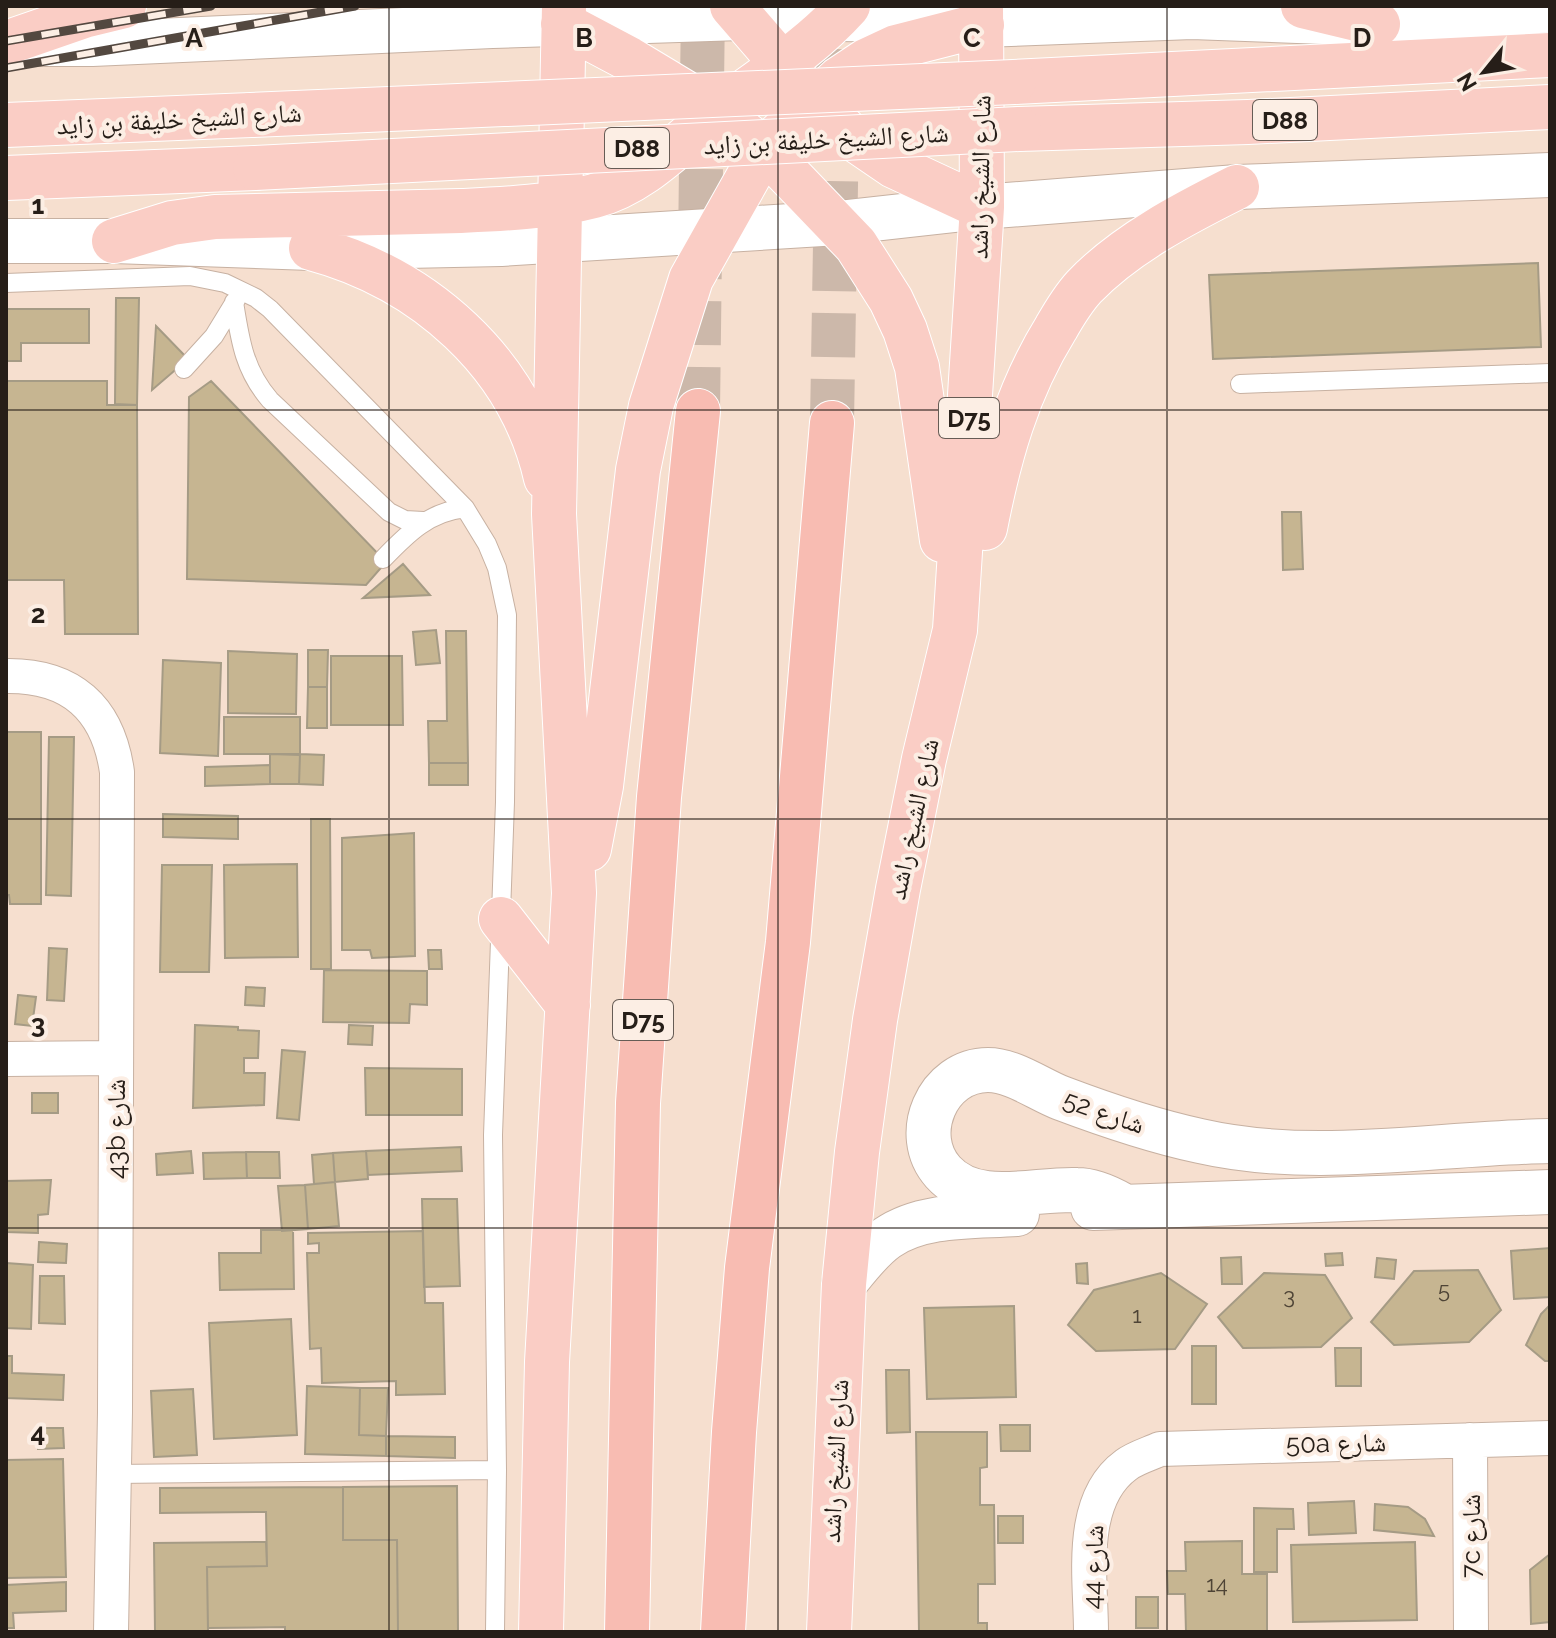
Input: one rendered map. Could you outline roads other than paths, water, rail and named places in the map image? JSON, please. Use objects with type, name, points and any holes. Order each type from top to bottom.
[{"type":"highway","name":"D75","points":[[627,1632],[638,1103],[659,797],[698,411]]},
{"type":"highway","points":[[723,1632],[747,1268],[788,942],[832,423]]},
{"type":"main road","points":[[6,43],[47,27],[124,6]]},
{"type":"main road","points":[[1303,6],[1378,24]]},
{"type":"main road","points":[[6,43],[92,44],[563,15],[842,13],[928,20],[982,16],[1192,17],[1378,24],[1550,10]]},
{"type":"main road","points":[[736,12],[815,102],[853,138],[894,166],[982,207]]},
{"type":"main road","points":[[6,241],[114,241],[311,248],[487,245],[560,221],[596,196],[650,167],[717,112],[783,64],[842,13]]},
{"type":"main road","points":[[563,15],[717,112],[764,149],[838,223],[874,270],[905,330],[917,367],[955,630]]},
{"type":"main road","points":[[541,1632],[548,1347],[574,893],[554,514],[563,15]]},
{"type":"main road","points":[[574,893],[595,821],[638,470],[651,406],[691,279],[764,149],[839,79],[866,61],[896,47],[982,16]]},
{"type":"main road","name":"شارع الشيخ راشد","points":[[829,1632],[844,1284],[857,1152],[895,904],[924,759],[955,630],[982,207],[982,16]]},
{"type":"main road","name":"شارع الشيخ خليفة بن زايد","points":[[6,125],[1221,73],[1550,55]]},
{"type":"main road","name":"شارع الشيخ خليفة بن زايد","points":[[6,178],[1019,129],[1248,122],[1550,107]]},
{"type":"main road","points":[[114,241],[172,223],[215,217],[461,211],[719,231],[1237,187],[1550,175]]},
{"type":"main road","points":[[955,630],[974,586],[1005,438],[1029,375],[1064,316],[1084,288],[1130,250],[1180,216],[1237,187]]},
{"type":"main road","points":[[311,248],[341,256],[399,282],[450,320],[482,352],[508,388],[529,428],[544,470],[554,514]]},
{"type":"main road","points":[[501,919],[568,1005]]},
{"type":"main road","name":"شارع 52","points":[[1122,1205],[1109,1197],[1078,1189],[1002,1194],[961,1187],[943,1172],[931,1152],[928,1129],[933,1107],[946,1088],[956,1081],[965,1075],[988,1070],[1011,1074],[1063,1099],[1141,1125],[1201,1142],[1263,1151],[1325,1153],[1550,1141]]},
{"type":"main road","name":"شارع 52","points":[[844,1284],[876,1247],[907,1227],[932,1220],[1122,1205],[1550,1192]]},
{"type":"street","name":"43b شارع","points":[[16,676],[49,680],[80,698],[104,725],[113,748],[117,772],[111,1632]]},
{"type":"street","points":[[6,1059],[116,1058]]},
{"type":"street","name":"50a شارع","points":[[1126,1465],[1160,1449],[1185,1447],[1550,1438]]},
{"type":"street","name":"7c شارع","points":[[1470,1440],[1471,1632]]},
{"type":"street","name":"شارع 44","points":[[1091,1632],[1091,1522],[1105,1487],[1126,1465]]},
{"type":"lane","points":[[6,283],[190,276],[225,283],[238,296],[270,309],[465,508],[487,544],[497,568],[507,615],[493,1135],[497,1470],[495,1632]]},
{"type":"lane","points":[[184,369],[214,336],[238,296]]},
{"type":"lane","points":[[238,296],[241,348],[260,388],[389,512],[405,520],[423,521]]},
{"type":"lane","points":[[1240,384],[1550,373]]},
{"type":"lane","points":[[383,559],[423,521],[442,512],[465,508]]},
{"type":"lane","points":[[114,1474],[497,1470]]},
{"type":"tunnel","points":[[698,411],[703,6]]},
{"type":"tunnel","points":[[832,423],[839,6]]},
{"type":"railway","points":[[6,41],[211,6]]},
{"type":"railway","points":[[6,68],[355,6]]}]
